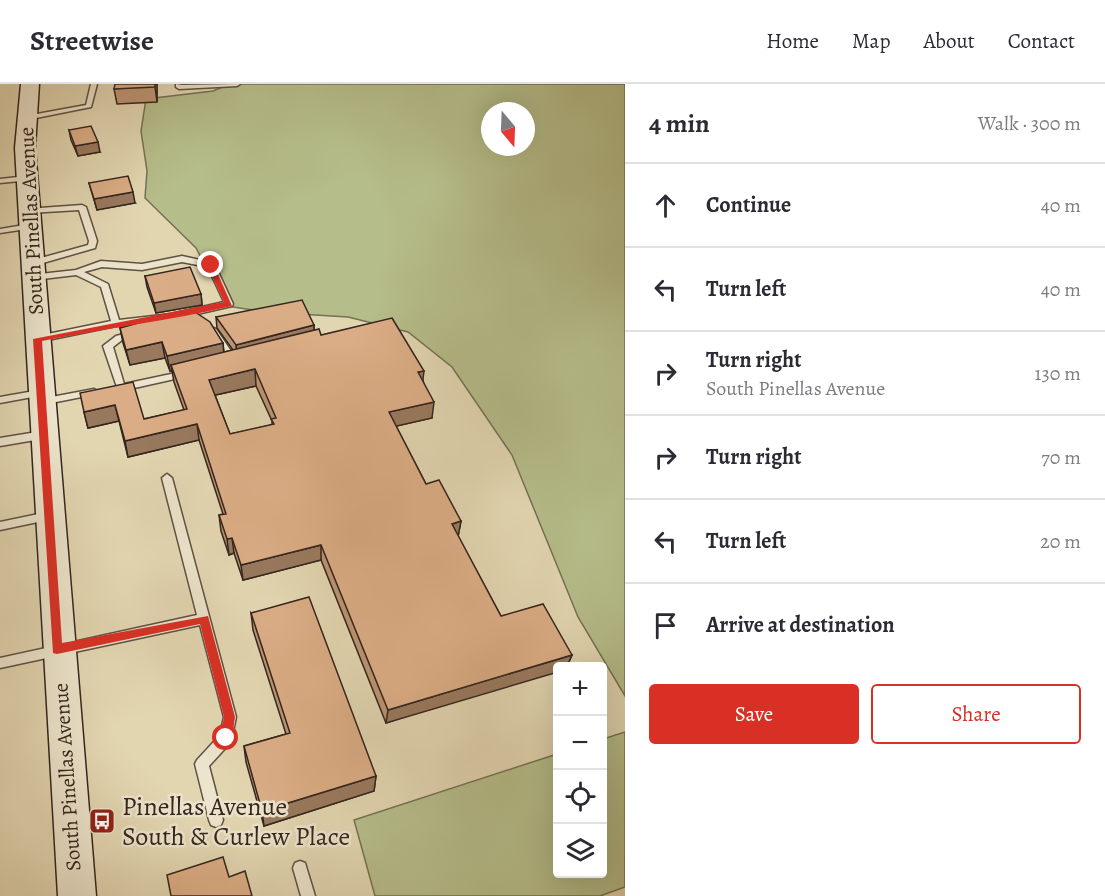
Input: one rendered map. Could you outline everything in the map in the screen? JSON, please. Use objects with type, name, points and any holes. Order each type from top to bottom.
[{"type":"main road","name":"South Pinellas Avenue","points":[[30,84],[26,118],[27,178],[57,649],[76,896]]},
{"type":"lane","points":[[26,118],[89,106],[94,84]]},
{"type":"lane","points":[[179,84],[179,87],[237,84]]},
{"type":"lane","points":[[0,181],[27,178]]},
{"type":"lane","points":[[0,231],[30,218],[82,207],[93,241],[92,246],[33,270]]},
{"type":"lane","points":[[33,270],[77,272],[101,264],[142,267],[182,259],[211,265],[229,304],[171,317],[116,324],[38,339]]},
{"type":"lane","points":[[77,272],[105,286],[116,324]]},
{"type":"lane","points":[[151,330],[203,323],[239,360],[220,366]]},
{"type":"lane","points":[[121,388],[108,346],[119,338],[141,333]]},
{"type":"lane","points":[[0,400],[121,388],[197,371]]},
{"type":"lane","points":[[0,442],[43,435]]},
{"type":"lane","points":[[167,478],[230,717],[226,738],[202,764],[216,820]]},
{"type":"lane","points":[[0,526],[49,516]]},
{"type":"lane","points":[[0,663],[204,619]]},
{"type":"lane","points":[[300,868],[308,896]]},
{"type":"green space","points":[[230,84],[625,84],[625,696],[607,662],[605,662],[578,617],[512,455],[452,367],[408,332],[348,317],[265,312],[227,306],[196,248],[145,198],[147,171],[141,131],[146,99],[213,91]]},
{"type":"green space","points":[[625,732],[625,887],[600,896],[375,896],[354,820],[553,755],[553,878],[607,878],[607,738]]},
{"type":"building","points":[[115,84],[155,84],[155,87],[114,89]]},
{"type":"building","points":[[91,126],[98,142],[75,146],[69,130]]},
{"type":"building","points":[[128,176],[133,192],[94,199],[89,183]]},
{"type":"building","points":[[190,267],[201,294],[154,303],[145,276]]},
{"type":"building","points":[[302,300],[314,325],[236,345],[216,317]]},
{"type":"building","points":[[195,312],[210,322],[223,343],[167,356],[162,342],[126,350],[120,328],[160,317]]},
{"type":"building","points":[[392,318],[424,371],[418,372],[434,402],[389,412],[426,484],[439,480],[461,521],[452,524],[501,616],[543,604],[572,655],[388,710],[321,545],[241,565],[232,538],[227,539],[219,515],[226,514],[197,424],[125,441],[115,405],[84,412],[80,393],[133,382],[144,419],[187,409],[171,365],[319,329],[321,335]],"holes":[[[255,369],[276,418],[271,419],[274,424],[230,434],[209,380]]]},
{"type":"building","points":[[309,597],[376,776],[262,811],[244,746],[290,733],[251,613]]},
{"type":"building","points":[[223,857],[229,877],[245,871],[252,896],[171,896],[167,875]]},
{"type":"place","name":"Pinellas Avenue South & Curlew Place","points":[[102,821]]},
{"type":"route","points":[[211,265],[229,304],[171,317],[116,324],[38,339],[57,649],[204,619],[230,717],[226,738]]}]
